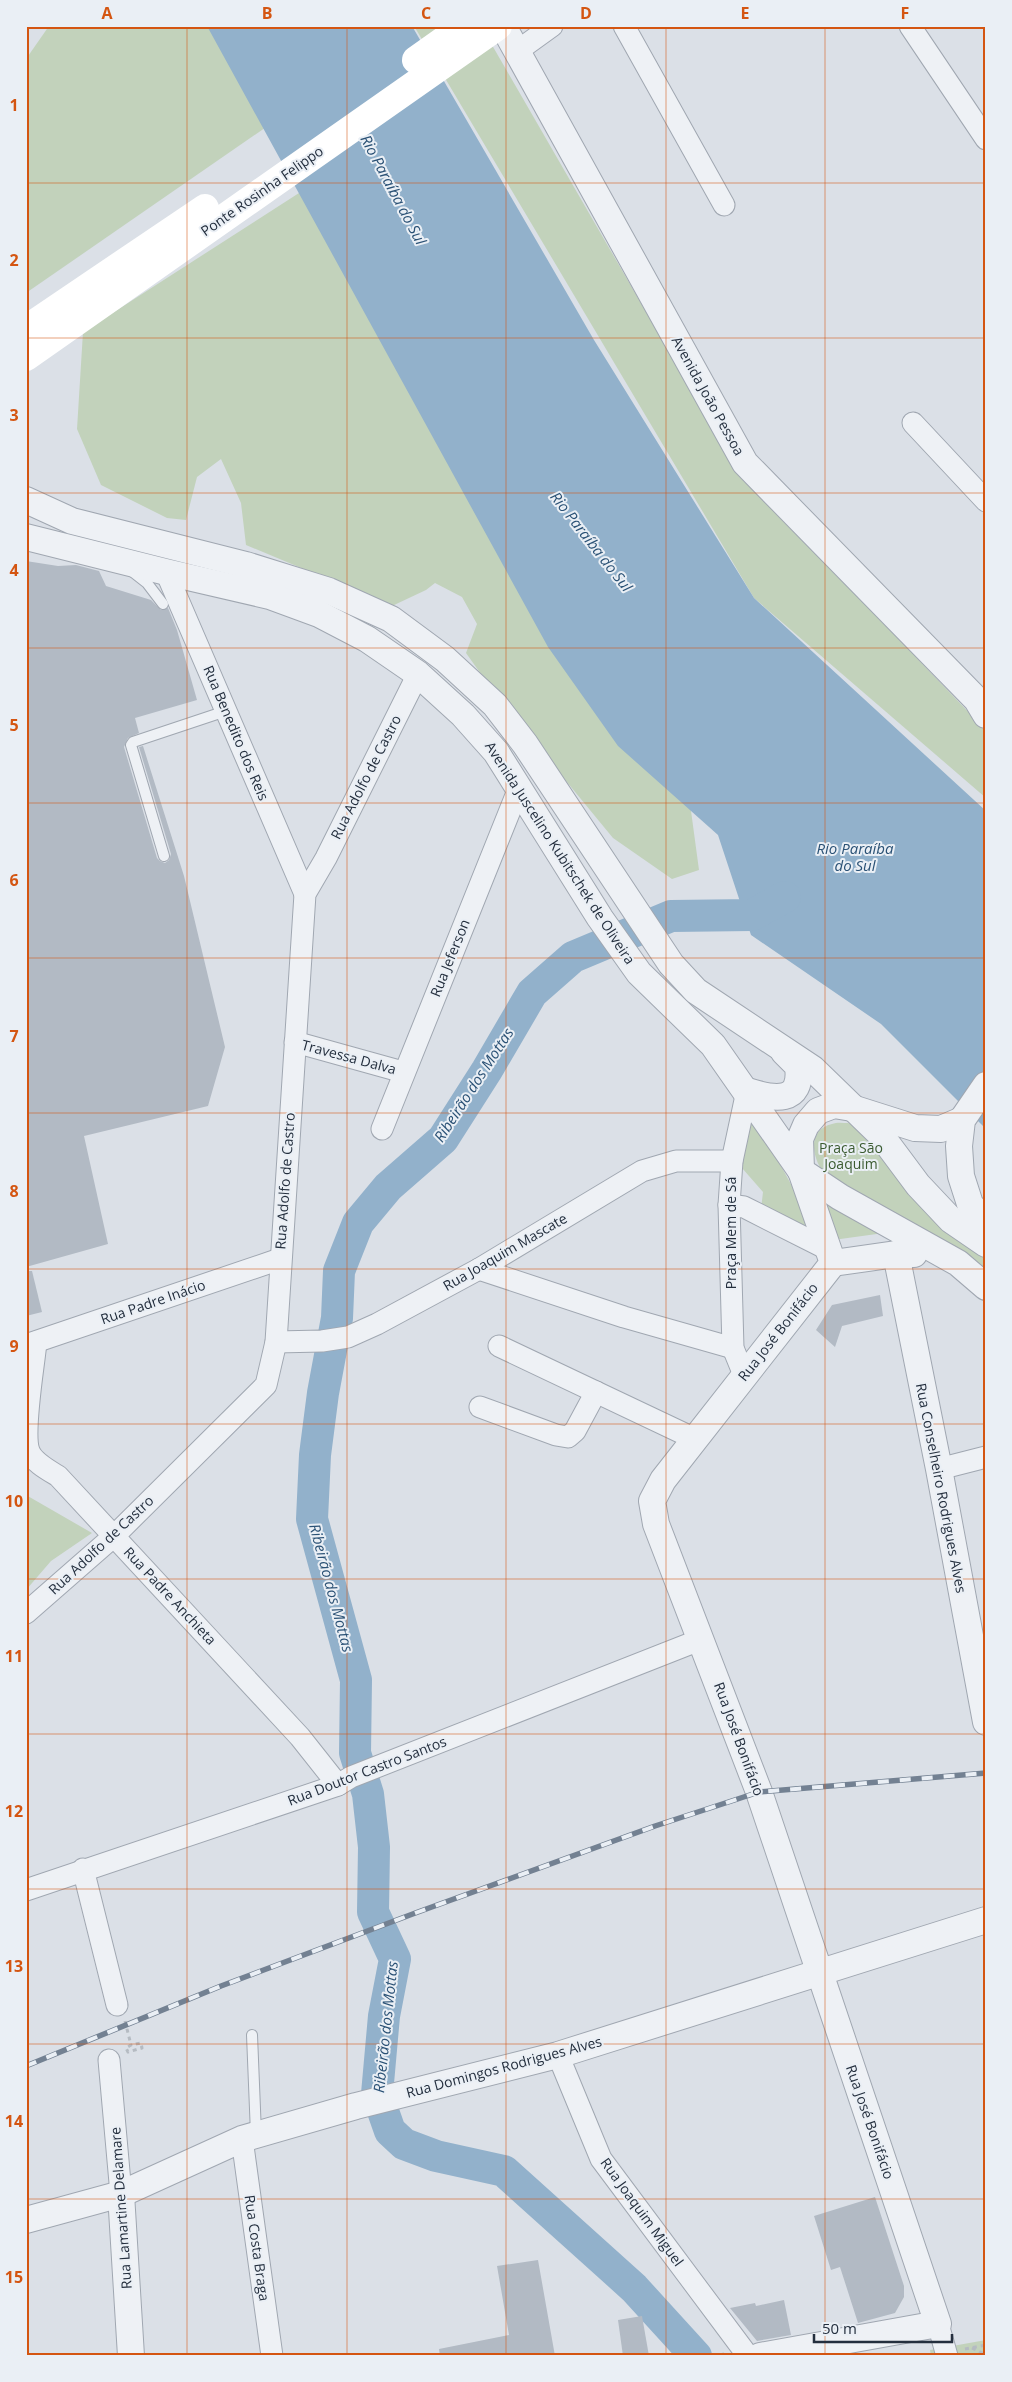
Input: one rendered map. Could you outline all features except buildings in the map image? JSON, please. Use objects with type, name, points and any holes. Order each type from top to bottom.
[{"type":"main road","name":"Ponte Rosinha Felippo","points":[[26,329],[277,160],[464,26]]},
{"type":"main road","name":"Ponte Rosinha Felippo","points":[[26,357],[498,26]]},
{"type":"street","name":"Avenida João Pessoa","points":[[503,26],[745,463],[984,706]]},
{"type":"street","points":[[516,52],[552,26]]},
{"type":"street","points":[[624,26],[724,205]]},
{"type":"street","points":[[910,26],[986,139]]},
{"type":"street","points":[[913,422],[986,501]]},
{"type":"street","name":"Avenida Juscelino Kubitschek de Oliveira","points":[[26,500],[72,521],[246,565],[329,592],[391,619],[445,659],[495,705],[525,744],[671,964],[696,991],[813,1069],[880,1134],[918,1185],[951,1220],[986,1244]]},
{"type":"street","name":"Avenida Juscelino Kubitschek de Oliveira","points":[[38,540],[270,596],[319,614],[367,639],[418,674],[463,715],[490,745],[600,918],[639,973],[714,1045],[747,1091],[772,1132],[801,1171],[840,1197],[958,1263],[986,1287]]},
{"type":"street","name":"Rua Benedito dos Reis","points":[[166,572],[305,894]]},
{"type":"street","name":"Rua Adolfo de Castro","points":[[26,1612],[114,1536],[266,1385],[276,1342],[305,894],[326,858],[418,674]]},
{"type":"street","name":"Rua Jeferson","points":[[382,1128],[519,788]]},
{"type":"street","points":[[747,1091],[776,1099],[787,1096],[794,1090],[800,1077],[798,1066],[767,1037]]},
{"type":"street","name":"Travessa Dalva","points":[[295,1042],[403,1072]]},
{"type":"street","points":[[986,1085],[964,1117],[959,1146],[961,1176],[970,1204],[986,1223]]},
{"type":"street","name":"Praça Mem de Sá","points":[[744,1375],[733,1348],[729,1205],[732,1161],[747,1091]]},
{"type":"street","points":[[830,1256],[801,1171],[800,1139],[806,1125],[818,1111],[834,1105],[852,1108],[915,1128],[941,1130],[964,1117]]},
{"type":"street","name":"Rua Joaquim Mascate","points":[[276,1342],[322,1341],[348,1336],[377,1324],[479,1269],[642,1171],[676,1161],[732,1161]]},
{"type":"street","points":[[729,1205],[744,1207],[830,1256],[941,1253]]},
{"type":"street","name":"Rua Conselheiro Rodrigues Alves","points":[[896,1254],[982,1692],[986,1722]]},
{"type":"street","name":"Rua José Bonifácio","points":[[830,1256],[744,1375],[664,1480],[652,1501],[656,1524],[759,1792],[938,2324],[953,2354]]},
{"type":"street","name":"Rua Padre Inácio","points":[[31,1343],[280,1259]]},
{"type":"street","points":[[479,1269],[606,1311],[733,1348]]},
{"type":"street","name":"Rua Padre Anchieta","points":[[31,1343],[27,1435],[29,1452],[41,1465],[58,1476],[300,1737],[344,1781]]},
{"type":"street","points":[[499,1346],[695,1438]]},
{"type":"street","points":[[480,1407],[556,1435],[568,1437],[575,1432],[596,1392]]},
{"type":"street","points":[[939,1469],[986,1457]]},
{"type":"street","name":"Rua Doutor Castro Santos","points":[[26,1890],[374,1770],[702,1640]]},
{"type":"street","points":[[83,1870],[121,2010]]},
{"type":"street","name":"Rua Domingos Rodrigues Alves","points":[[26,2220],[122,2194],[249,2137],[356,2106],[558,2055],[820,1974],[986,1920]]},
{"type":"street","name":"Rua Joaquim Miguel","points":[[558,2055],[601,2159],[748,2356]]},
{"type":"street","name":"Rua Lamartine Delamare","points":[[110,2060],[122,2194],[131,2356]]},
{"type":"street","name":"Rua Costa Braga","points":[[249,2137],[272,2356]]},
{"type":"street","points":[[760,2356],[938,2324]]},
{"type":"lane","points":[[38,540],[70,554],[135,573],[147,583],[163,604]]},
{"type":"lane","points":[[164,856],[131,745],[133,742],[226,710]]},
{"type":"lane","points":[[249,2137],[252,2036]]},
{"type":"path","points":[[121,2010],[131,2045]]},
{"type":"path","points":[[141,2042],[142,2048],[128,2052],[126,2048],[131,2045],[141,2042]]},
{"type":"path","points":[[953,2354],[972,2347],[986,2345]]},
{"type":"path","points":[[972,2347],[986,2355]]},
{"type":"green space","points":[[49,26],[222,26],[285,114],[26,293],[26,59]]},
{"type":"green space","points":[[414,26],[481,26],[739,473],[980,724],[986,733],[986,798],[754,598]]},
{"type":"green space","points":[[313,184],[689,796],[699,870],[672,879],[613,838],[501,702],[466,653],[477,624],[462,597],[435,583],[426,590],[392,606],[246,545],[241,503],[221,459],[197,477],[186,520],[167,518],[101,485],[77,429],[83,332]]},
{"type":"green space","name":"Praça São Joaquim","points":[[750,1109],[817,1232],[761,1209],[763,1192],[735,1160]]},
{"type":"green space","name":"Praça São Joaquim","points":[[836,1123],[848,1123],[868,1132],[986,1254],[986,1270],[823,1172],[814,1151],[815,1138],[818,1132],[824,1127]]},
{"type":"green space","points":[[819,1200],[884,1233],[833,1240]]},
{"type":"green space","points":[[26,1495],[92,1533],[51,1561],[26,1590]]},
{"type":"green space","points":[[986,2340],[986,2356],[931,2356],[930,2350]]},
{"type":"water","name":"Rio Paraíba do Sul","points":[[207,26],[412,26],[594,340],[754,598],[986,811],[986,1129],[881,1024],[751,935],[718,835],[618,746],[548,647]]},
{"type":"waterway","name":"Ribeirão dos Mottas","points":[[696,2356],[634,2288],[504,2171],[436,2156],[404,2144],[390,2131],[377,2094],[384,2016],[395,1959],[373,1912],[374,1847],[368,1794],[355,1753],[356,1680],[312,1519],[315,1455],[323,1393],[337,1318],[339,1271],[358,1223],[388,1187],[443,1139],[487,1070],[532,993],[573,957],[671,916],[752,915],[785,897]]},
{"type":"railway","points":[[26,2066],[221,1986],[418,1912],[655,1826],[759,1792],[986,1773]]}]
